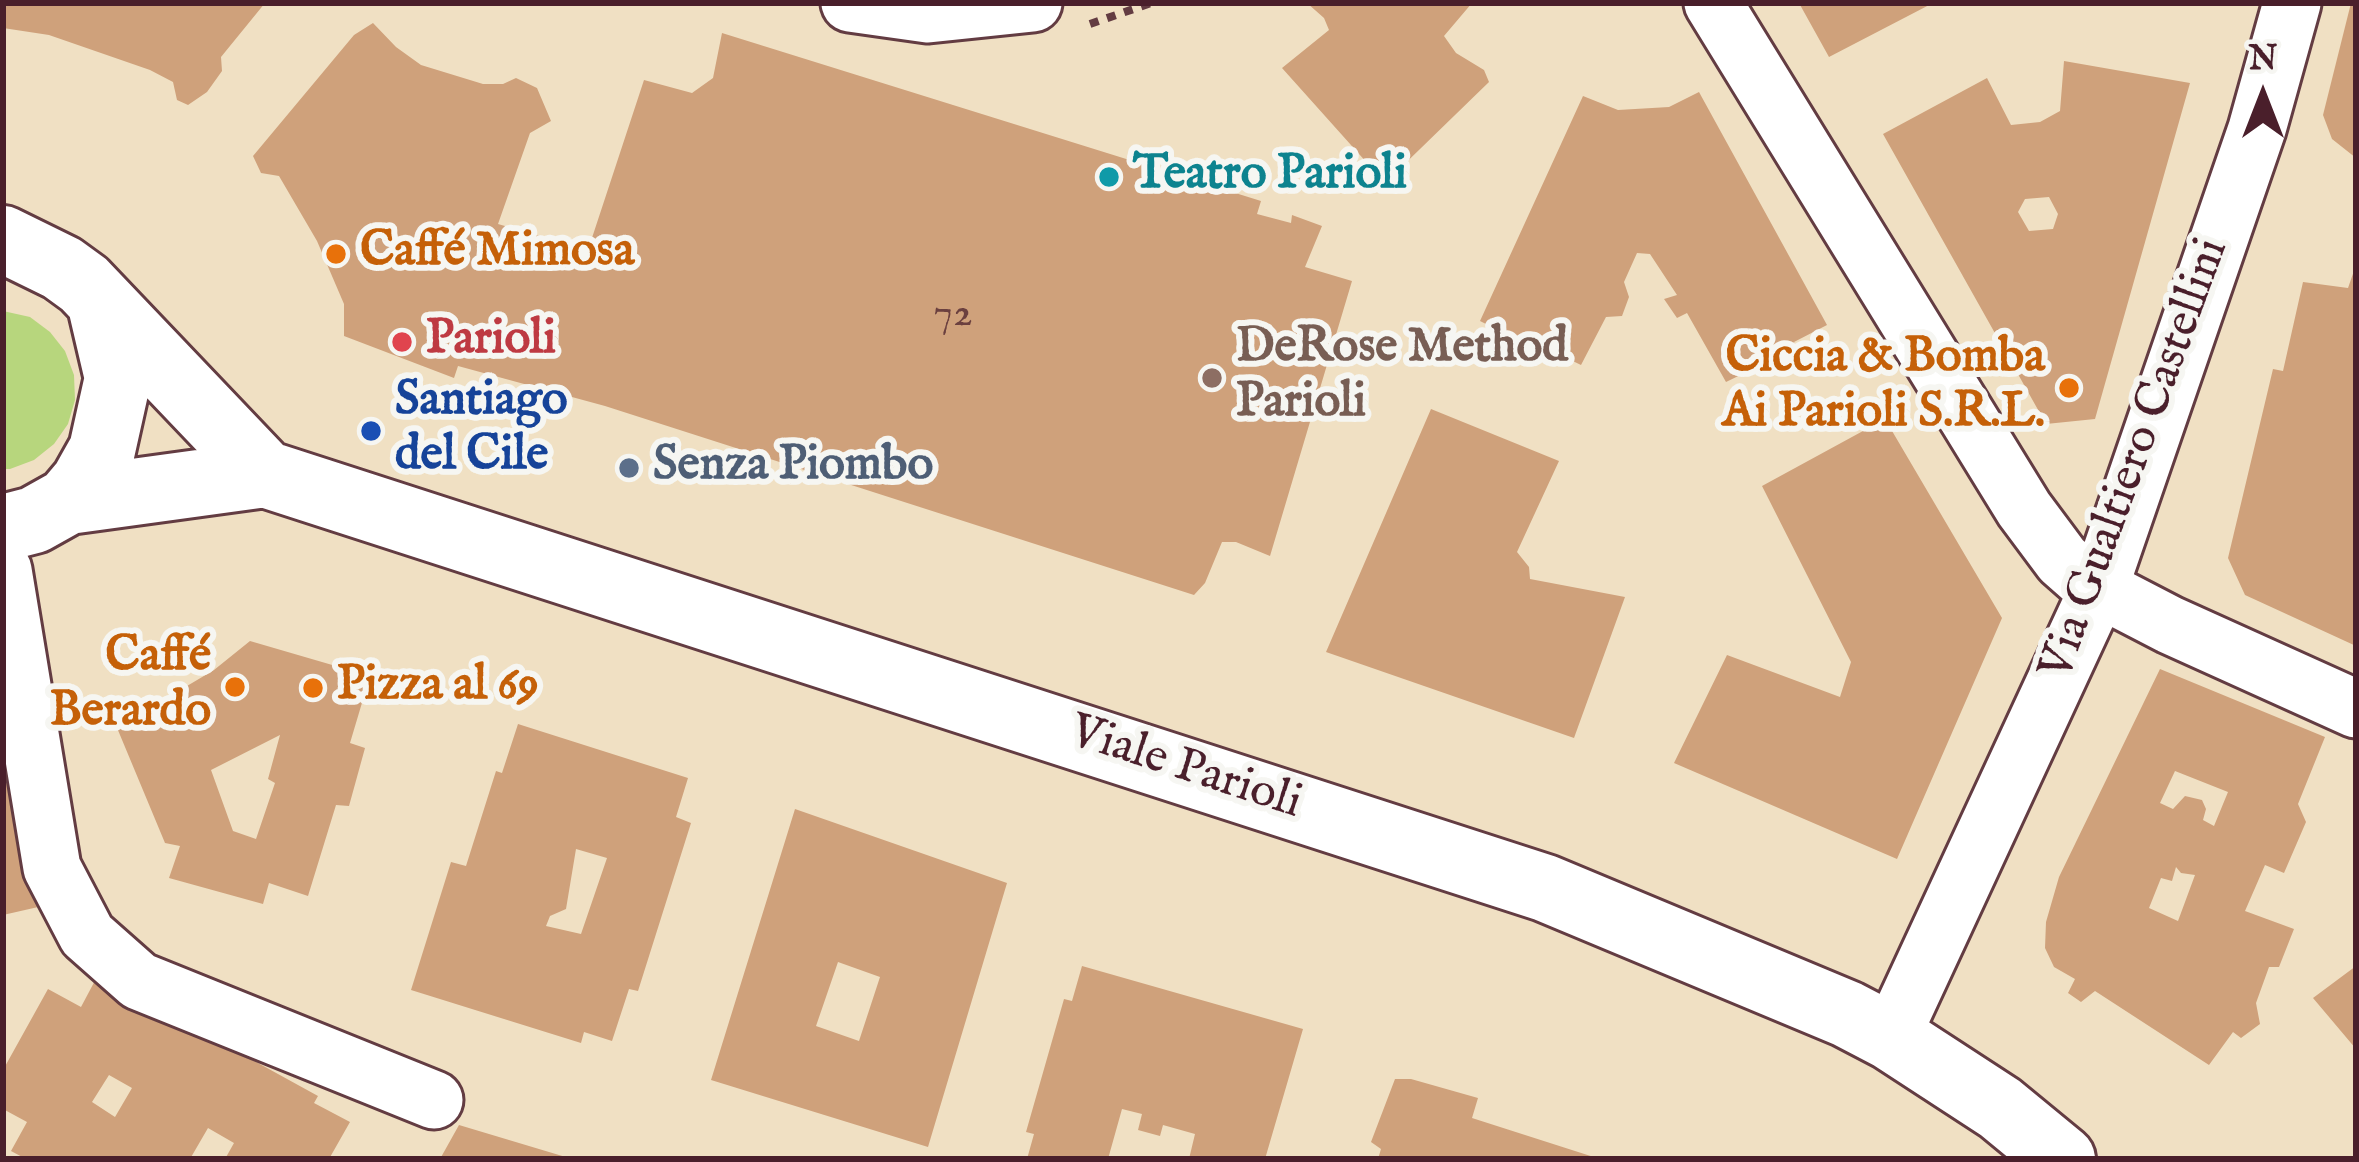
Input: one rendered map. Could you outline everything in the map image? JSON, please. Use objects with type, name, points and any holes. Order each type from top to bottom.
[{"type":"main road","points":[[8,246],[62,268],[100,301],[265,474]]},
{"type":"main road","points":[[3,528],[34,520],[68,501],[85,482],[102,450],[118,377],[100,301]]},
{"type":"main road","points":[[68,501],[265,474]]},
{"type":"main road","name":"Viale Parioli","points":[[265,474],[1545,888],[1776,983],[1892,1037],[2000,1108],[2062,1159]]},
{"type":"street","points":[[850,3],[928,14],[1033,3]]},
{"type":"street","points":[[1713,3],[2024,509],[2062,560],[2099,588],[2170,625],[2356,709]]},
{"type":"street","name":"Via Gualtiero Castellini","points":[[1892,1037],[2099,588],[2257,129],[2292,3]]},
{"type":"street","points":[[3,570],[52,868],[87,935],[139,981],[434,1100]]},
{"type":"green space","points":[[3,311],[30,317],[50,332],[65,351],[74,375],[75,400],[68,424],[34,460],[10,469],[3,469]]},
{"type":"building","points":[[3,3],[265,3],[221,57],[222,71],[207,92],[188,105],[177,100],[173,82],[150,70],[49,35],[3,28]]},
{"type":"building","points":[[1307,3],[1472,3],[1444,36],[1456,53],[1484,70],[1489,82],[1385,183],[1282,68],[1329,30],[1324,18]]},
{"type":"building","points":[[1799,3],[1933,3],[1829,57]]},
{"type":"building","points":[[2351,3],[2356,3],[2356,158],[2332,139],[2323,115]]},
{"type":"building","points":[[373,23],[421,65],[483,84],[516,78],[537,88],[551,121],[530,133],[498,224],[588,250],[644,80],[692,93],[713,78],[722,33],[1261,201],[1257,214],[1291,223],[1292,215],[1322,226],[1305,267],[1352,281],[1270,556],[1236,542],[1222,542],[1205,583],[1194,595],[605,406],[458,366],[454,378],[344,336],[344,304],[317,241],[279,176],[261,173],[253,156],[354,35]]},
{"type":"building","points":[[2064,61],[2190,83],[2095,419],[2046,424],[1883,134],[1987,78],[2011,125],[2040,122],[2060,111]],"holes":[[[2049,197],[2058,214],[2053,229],[2029,231],[2018,212],[2025,199]]]},
{"type":"building","points":[[1699,92],[1827,325],[1794,342],[1799,356],[1768,374],[1761,365],[1726,382],[1687,313],[1677,318],[1664,299],[1677,295],[1650,254],[1637,253],[1624,282],[1629,297],[1622,316],[1606,317],[1581,365],[1550,350],[1525,352],[1514,338],[1480,321],[1583,96],[1618,110],[1669,107]]},
{"type":"building","points":[[2356,265],[2356,646],[2245,595],[2228,558],[2273,369],[2283,371],[2303,282],[2348,288]]},
{"type":"building","points":[[1431,409],[1559,461],[1517,552],[1529,567],[1530,579],[1625,597],[1574,738],[1326,652]]},
{"type":"building","points":[[1885,419],[2002,618],[1897,859],[1674,763],[1727,655],[1840,697],[1851,662],[1762,486]]},
{"type":"building","points":[[250,641],[370,676],[350,743],[365,748],[349,806],[336,805],[308,896],[269,883],[263,904],[169,878],[180,846],[165,843],[115,723],[138,715],[214,670]],"holes":[[[280,735],[268,779],[275,783],[256,839],[233,831],[211,770]]]},
{"type":"building","points":[[2160,669],[2325,737],[2298,804],[2306,822],[2284,873],[2265,865],[2245,911],[2294,929],[2279,967],[2269,967],[2256,1003],[2260,1024],[2241,1038],[2233,1032],[2209,1065],[2095,991],[2081,1002],[2068,993],[2075,979],[2054,967],[2045,948],[2046,922],[2059,877]],"holes":[[[2175,771],[2228,792],[2214,826],[2203,820],[2202,800],[2185,796],[2173,809],[2160,803]],[[2176,867],[2195,875],[2178,921],[2149,908],[2161,878],[2172,881]]]},
{"type":"building","points":[[518,724],[688,778],[676,817],[691,823],[638,991],[629,989],[612,1041],[584,1032],[581,1043],[411,990],[451,862],[466,866],[496,771],[502,773]],"holes":[[[576,849],[607,858],[581,934],[546,926],[550,916],[566,909]]]},
{"type":"building","points":[[15,748],[47,905],[3,915],[3,750]]},
{"type":"building","points":[[795,809],[1007,883],[928,1147],[711,1080]],"holes":[[[838,962],[880,977],[859,1041],[816,1026]]]},
{"type":"building","points":[[1082,966],[1303,1029],[1265,1159],[1189,1159],[1195,1134],[1163,1125],[1160,1136],[1138,1130],[1142,1114],[1122,1109],[1108,1159],[1027,1159],[1034,1134],[1026,1132],[1064,999],[1072,1001]]},
{"type":"building","points":[[2356,966],[2356,1049],[2313,998]]},
{"type":"building","points":[[98,975],[318,1096],[314,1103],[350,1122],[329,1159],[225,1159],[234,1143],[208,1128],[190,1159],[26,1159],[11,1151],[27,1122],[3,1109],[3,1070],[48,989],[81,1007]],"holes":[[[109,1075],[132,1088],[115,1117],[92,1102]]]},
{"type":"building","points":[[1395,1079],[1478,1098],[1472,1118],[1600,1159],[1378,1159],[1381,1149],[1371,1142]]},
{"type":"building","points":[[459,1125],[569,1158],[569,1159],[440,1159]]},
{"type":"place","name":"Teatro Parioli","points":[[1109,177]]},
{"type":"place","name":"Caffé Mimosa","points":[[336,254]]},
{"type":"place","name":"Parioli","points":[[402,342]]},
{"type":"place","name":"DeRose Method Parioli","points":[[1212,378]]},
{"type":"place","name":"Ciccia & Bomba Ai Parioli S.R.L.","points":[[2069,388]]},
{"type":"place","name":"Santiago del Cile","points":[[371,431]]},
{"type":"place","name":"Senza Piombo","points":[[629,468]]},
{"type":"place","name":"Caffé Berardo","points":[[235,687]]},
{"type":"place","name":"Pizza al 69","points":[[313,688]]}]
